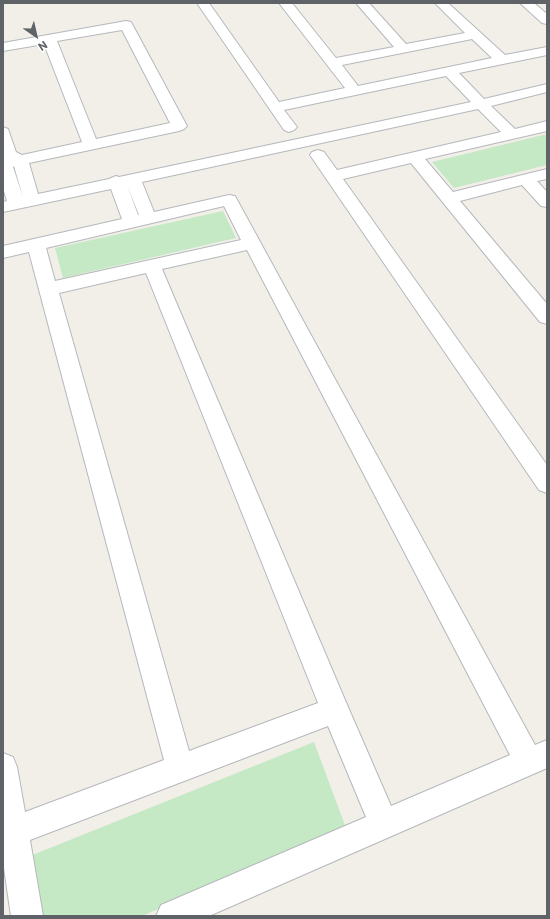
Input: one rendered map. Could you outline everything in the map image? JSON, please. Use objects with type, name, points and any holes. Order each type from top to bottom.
[{"type":"street","points":[[284,3],[355,91]]},
{"type":"street","points":[[362,3],[403,49]]},
{"type":"street","points":[[441,3],[502,60]]},
{"type":"street","points":[[526,3],[547,20]]},
{"type":"street","points":[[203,4],[289,127]]},
{"type":"street","points":[[3,47],[126,25],[179,126],[9,161]]},
{"type":"street","points":[[333,62],[475,34]]},
{"type":"street","points":[[49,39],[91,145]]},
{"type":"street","points":[[275,107],[547,51]]},
{"type":"street","points":[[443,73],[505,136]]},
{"type":"street","points":[[3,132],[9,161],[9,205],[547,88]]},
{"type":"street","points":[[333,176],[547,126]]},
{"type":"street","points":[[318,155],[547,483]]},
{"type":"street","points":[[415,157],[547,317]]},
{"type":"street","points":[[9,161],[32,200]]},
{"type":"street","points":[[449,198],[547,174]]},
{"type":"street","points":[[526,179],[547,202]]},
{"type":"street","points":[[124,180],[140,221]]},
{"type":"street","points":[[3,252],[230,200],[252,243],[538,758],[172,916]]},
{"type":"street","points":[[48,289],[252,243]]},
{"type":"street","points":[[36,245],[180,767]]},
{"type":"street","points":[[152,266],[335,710],[384,824]]},
{"type":"street","points":[[13,831],[335,710]]},
{"type":"street","points":[[3,767],[27,916]]},
{"type":"green space","points":[[547,134],[547,165],[454,188],[432,162]]},
{"type":"green space","points":[[223,211],[236,238],[63,278],[55,248]]},
{"type":"green space","points":[[314,742],[346,828],[142,916],[39,916],[30,856]]}]
